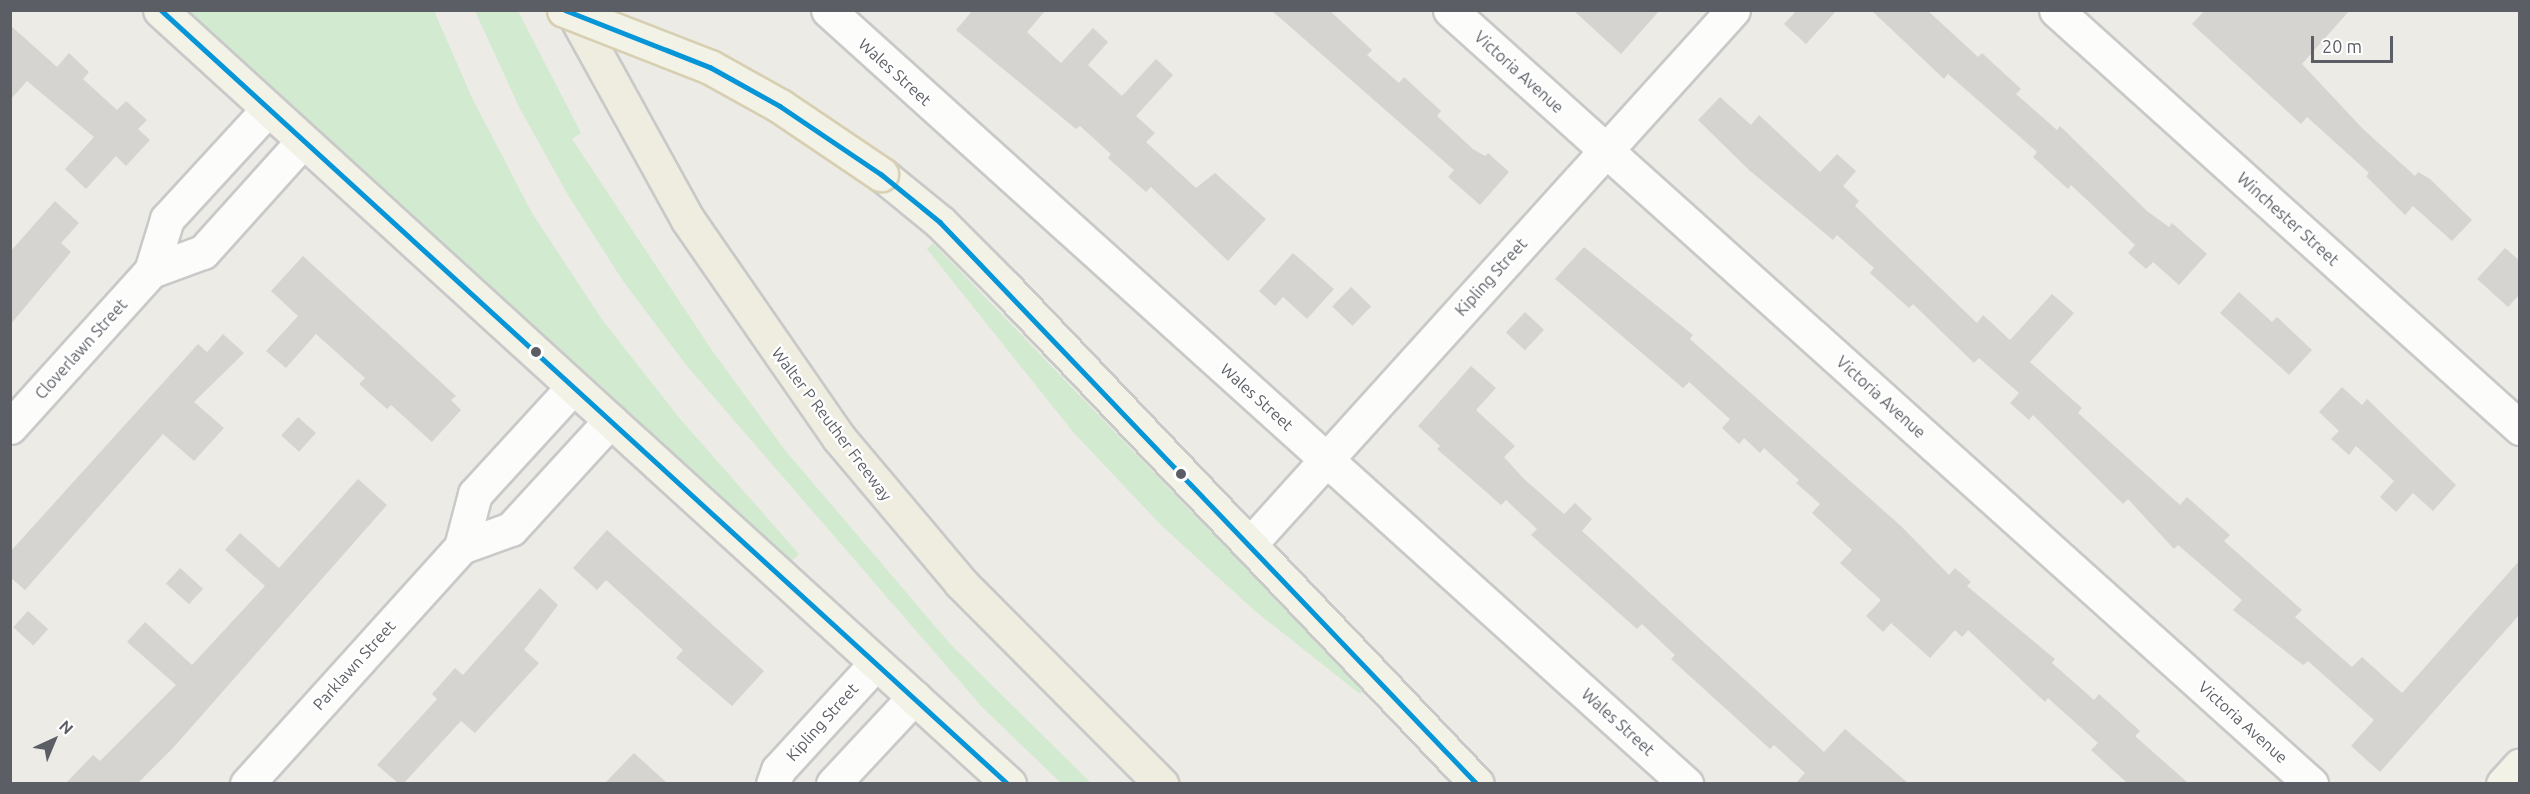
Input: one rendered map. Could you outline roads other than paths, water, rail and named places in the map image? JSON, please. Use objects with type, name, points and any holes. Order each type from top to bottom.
[{"type":"highway","name":"Walter P Reuther Freeway","points":[[572,10],[688,220],[839,438],[961,583],[1161,783]]},
{"type":"main road","points":[[160,10],[302,142],[1010,783]]},
{"type":"main road","points":[[564,10],[710,67],[780,106],[881,174],[940,222],[1005,287],[1477,783]]},
{"type":"main road","points":[[2503,783],[2520,765]]},
{"type":"street","name":"Wales Street","points":[[828,10],[1686,783]]},
{"type":"street","name":"Victoria Avenue","points":[[1450,10],[2311,783]]},
{"type":"street","name":"Kipling Street","points":[[1250,544],[1733,10]]},
{"type":"street","name":"Winchester Street","points":[[2056,10],[2520,428]]},
{"type":"street","name":"Cloverlawn Street","points":[[10,427],[151,272],[166,219],[268,109]]},
{"type":"street","name":"Cloverlawn Street","points":[[151,272],[203,252],[302,142]]},
{"type":"street","name":"Parklawn Street","points":[[247,783],[461,547],[475,494],[573,387]]},
{"type":"street","name":"Parklawn Street","points":[[461,547],[511,529],[610,421]]},
{"type":"street","name":"Kipling Street","points":[[773,783],[778,770],[876,663]]},
{"type":"street","points":[[833,783],[914,697]]}]
